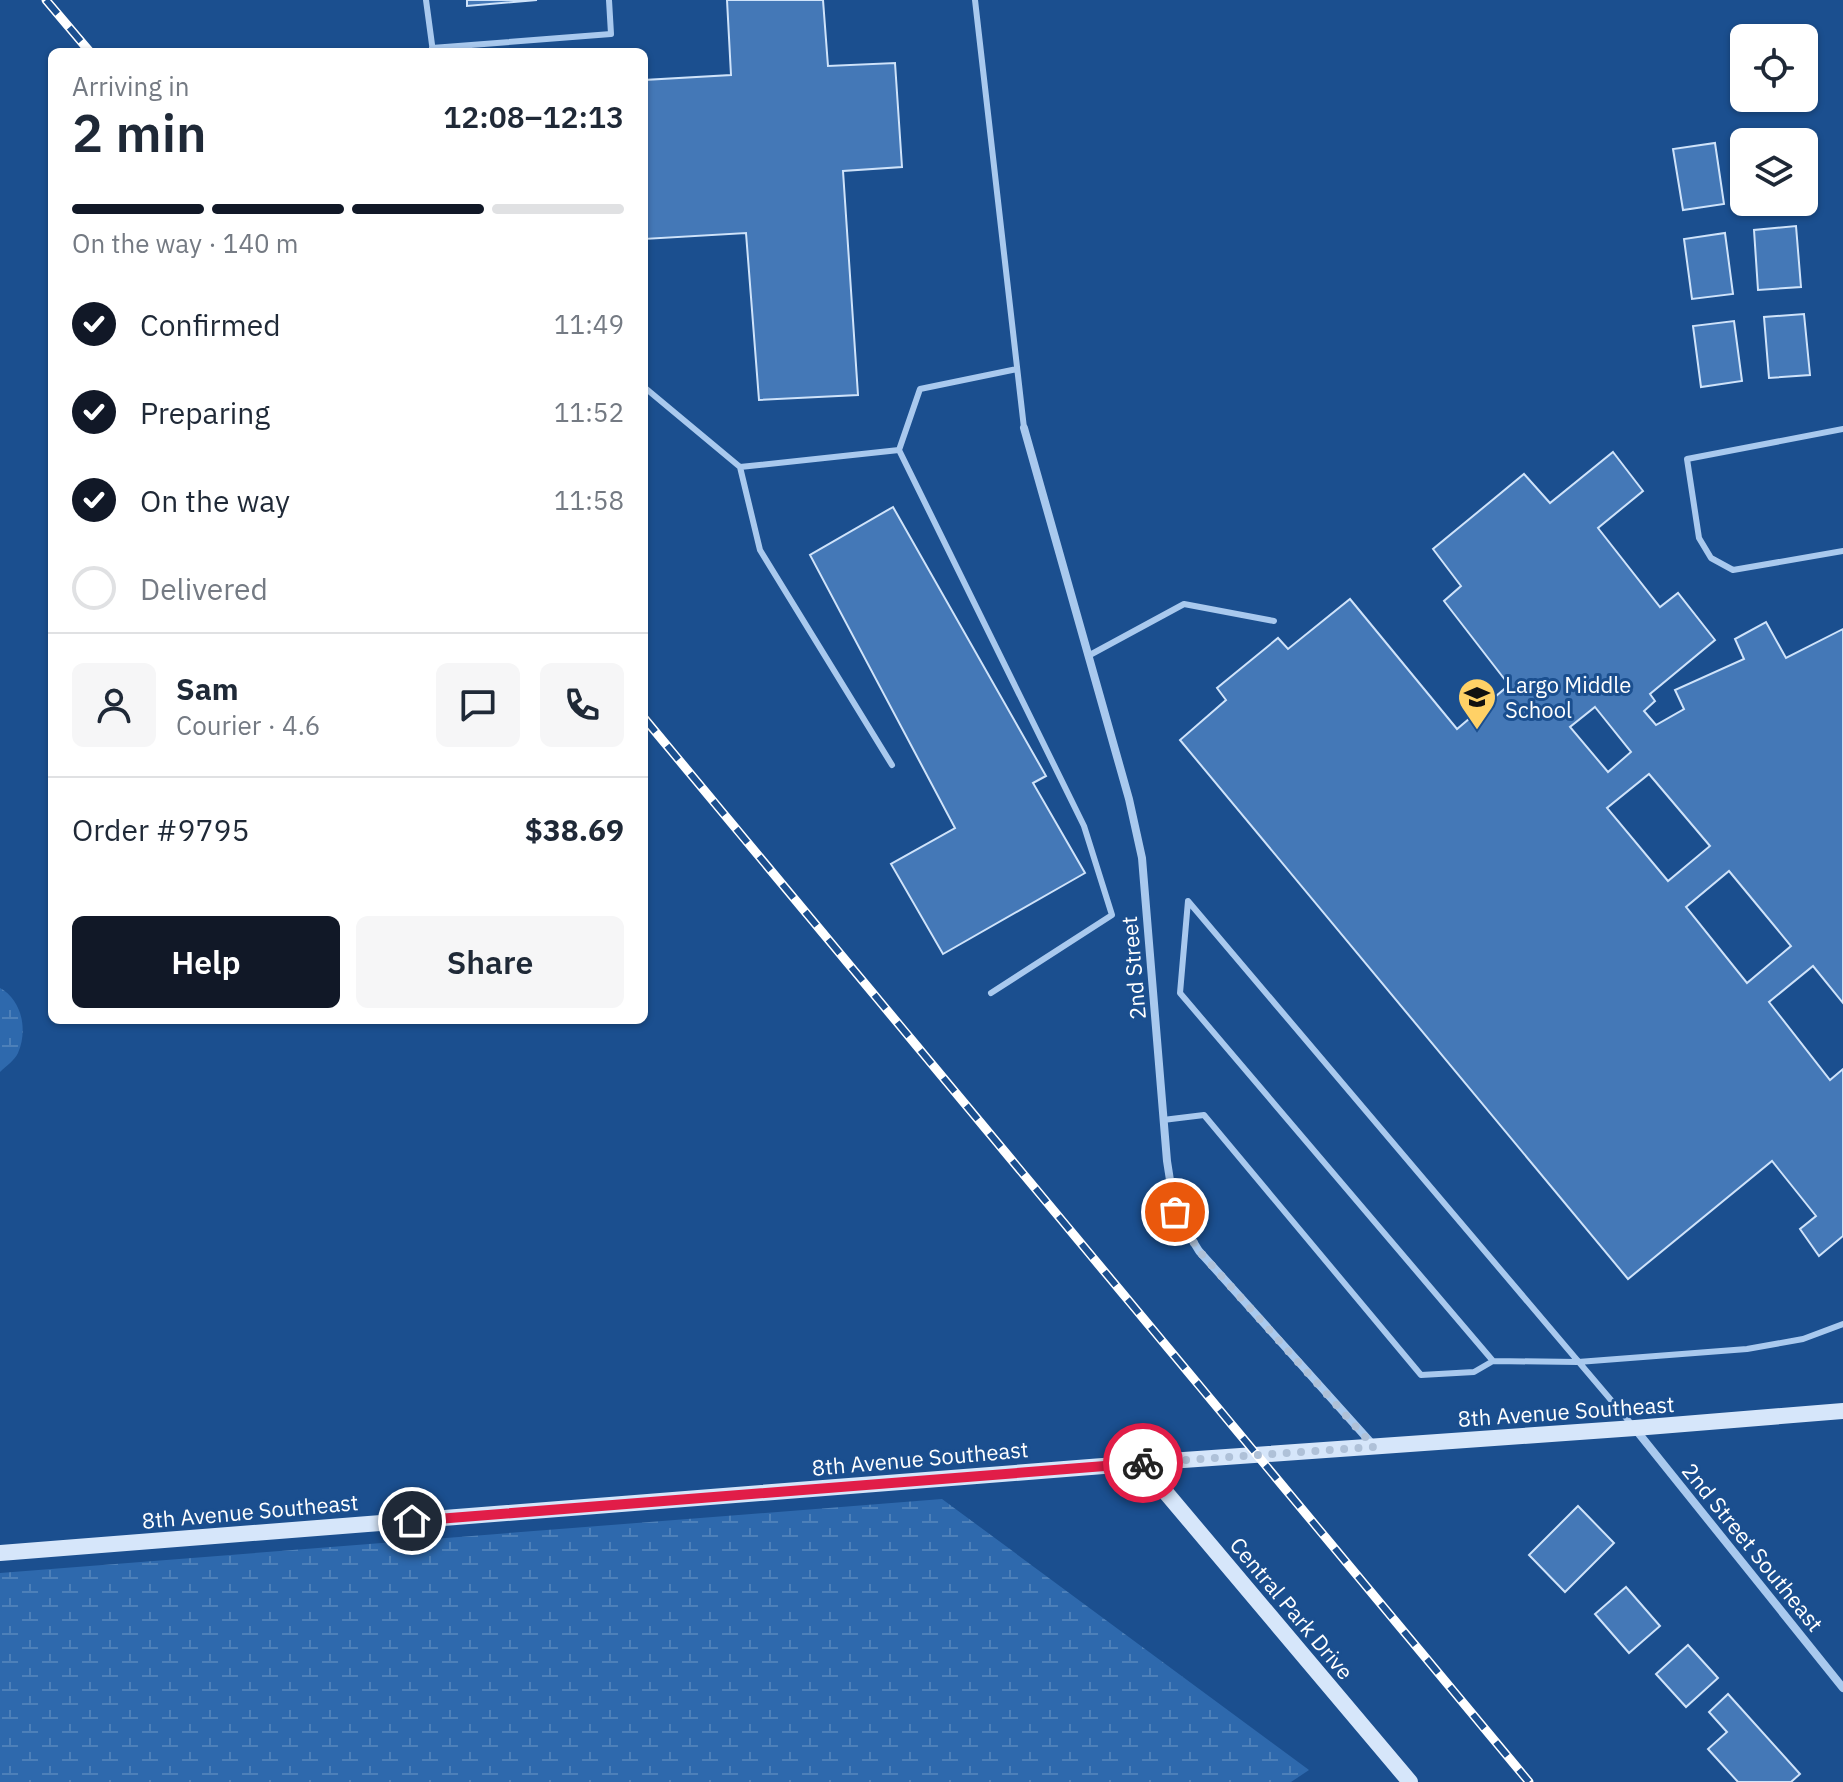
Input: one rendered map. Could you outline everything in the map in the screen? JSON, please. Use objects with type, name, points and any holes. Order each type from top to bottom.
[{"type":"street","name":"2nd Street","points":[[1024,428],[1129,799],[1142,858],[1163,1120],[1175,1212],[1199,1251],[1374,1447]]},
{"type":"street","name":"8th Avenue Southeast","points":[[0,1553],[1843,1411]]},
{"type":"street","name":"2nd Street Southeast","points":[[1635,1428],[1843,1688]]},
{"type":"street","name":"Central Park Drive","points":[[1141,1463],[1410,1782]]},
{"type":"lane","points":[[426,0],[433,48]]},
{"type":"lane","points":[[455,48],[611,34],[609,0]]},
{"type":"lane","points":[[975,0],[1024,428]]},
{"type":"lane","points":[[991,993],[1112,915],[1084,826],[899,450],[920,389],[1017,369]]},
{"type":"lane","points":[[648,390],[740,467],[760,550],[892,765]]},
{"type":"lane","points":[[1843,429],[1687,459],[1699,538],[1711,558],[1733,570],[1843,551]]},
{"type":"lane","points":[[740,467],[899,450]]},
{"type":"lane","points":[[1088,656],[1184,604],[1274,621]]},
{"type":"lane","points":[[1493,1361],[1180,993],[1188,901],[1635,1428]]},
{"type":"lane","points":[[1163,1120],[1204,1115],[1421,1375],[1474,1372],[1493,1361],[1578,1362],[1747,1349],[1803,1339],[1843,1324]]},
{"type":"green space","points":[[0,988],[8,993],[18,1008],[22,1035],[17,1056],[0,1072]]},
{"type":"green space","points":[[942,1499],[1309,1770],[1291,1782],[0,1782],[0,1573]]},
{"type":"building","points":[[467,0],[537,0],[467,6]]},
{"type":"building","points":[[727,0],[823,0],[828,66],[895,63],[902,167],[843,171],[858,395],[759,400],[746,233],[648,239],[648,80],[731,75]]},
{"type":"building","points":[[1715,143],[1724,204],[1683,210],[1673,149]]},
{"type":"building","points":[[1796,226],[1801,287],[1758,290],[1754,230]]},
{"type":"building","points":[[1725,233],[1733,294],[1692,299],[1684,239]]},
{"type":"building","points":[[1804,314],[1810,375],[1769,378],[1764,317]]},
{"type":"building","points":[[1734,321],[1742,381],[1701,387],[1693,326]]},
{"type":"building","points":[[1613,452],[1643,491],[1598,528],[1660,607],[1678,593],[1715,640],[1650,694],[1655,701],[1644,711],[1656,725],[1684,709],[1675,690],[1744,659],[1735,639],[1766,622],[1786,658],[1843,629],[1843,1003],[1813,966],[1769,1002],[1830,1080],[1843,1069],[1843,1236],[1819,1256],[1800,1229],[1816,1216],[1772,1161],[1628,1279],[1180,740],[1226,700],[1217,688],[1278,638],[1288,649],[1350,599],[1457,729],[1509,685],[1444,601],[1461,586],[1433,549],[1524,474],[1550,503]],"holes":[[[1595,707],[1631,752],[1608,772],[1570,727]],[[1649,774],[1710,846],[1668,881],[1607,808]],[[1729,871],[1791,946],[1747,983],[1686,907]]]},
{"type":"building","points":[[893,507],[1046,776],[1033,783],[1085,873],[943,954],[891,864],[955,828],[810,555]]},
{"type":"building","points":[[1578,1506],[1614,1543],[1565,1592],[1529,1555]]},
{"type":"building","points":[[1626,1587],[1660,1626],[1629,1653],[1595,1614]]},
{"type":"building","points":[[1688,1645],[1718,1678],[1686,1707],[1656,1674]]},
{"type":"building","points":[[1728,1694],[1800,1774],[1791,1782],[1738,1782],[1708,1749],[1727,1732],[1709,1712]]},
{"type":"railway","points":[[46,0],[87,48]]},
{"type":"railway","points":[[648,723],[1529,1782]]},
{"type":"way so far","points":[[1143,1463],[1374,1447],[1199,1251],[1175,1212]]},
{"type":"place","name":"Largo Middle School","points":[[1477,731]]},
{"type":"route","points":[[412,1521],[1143,1463]]}]
